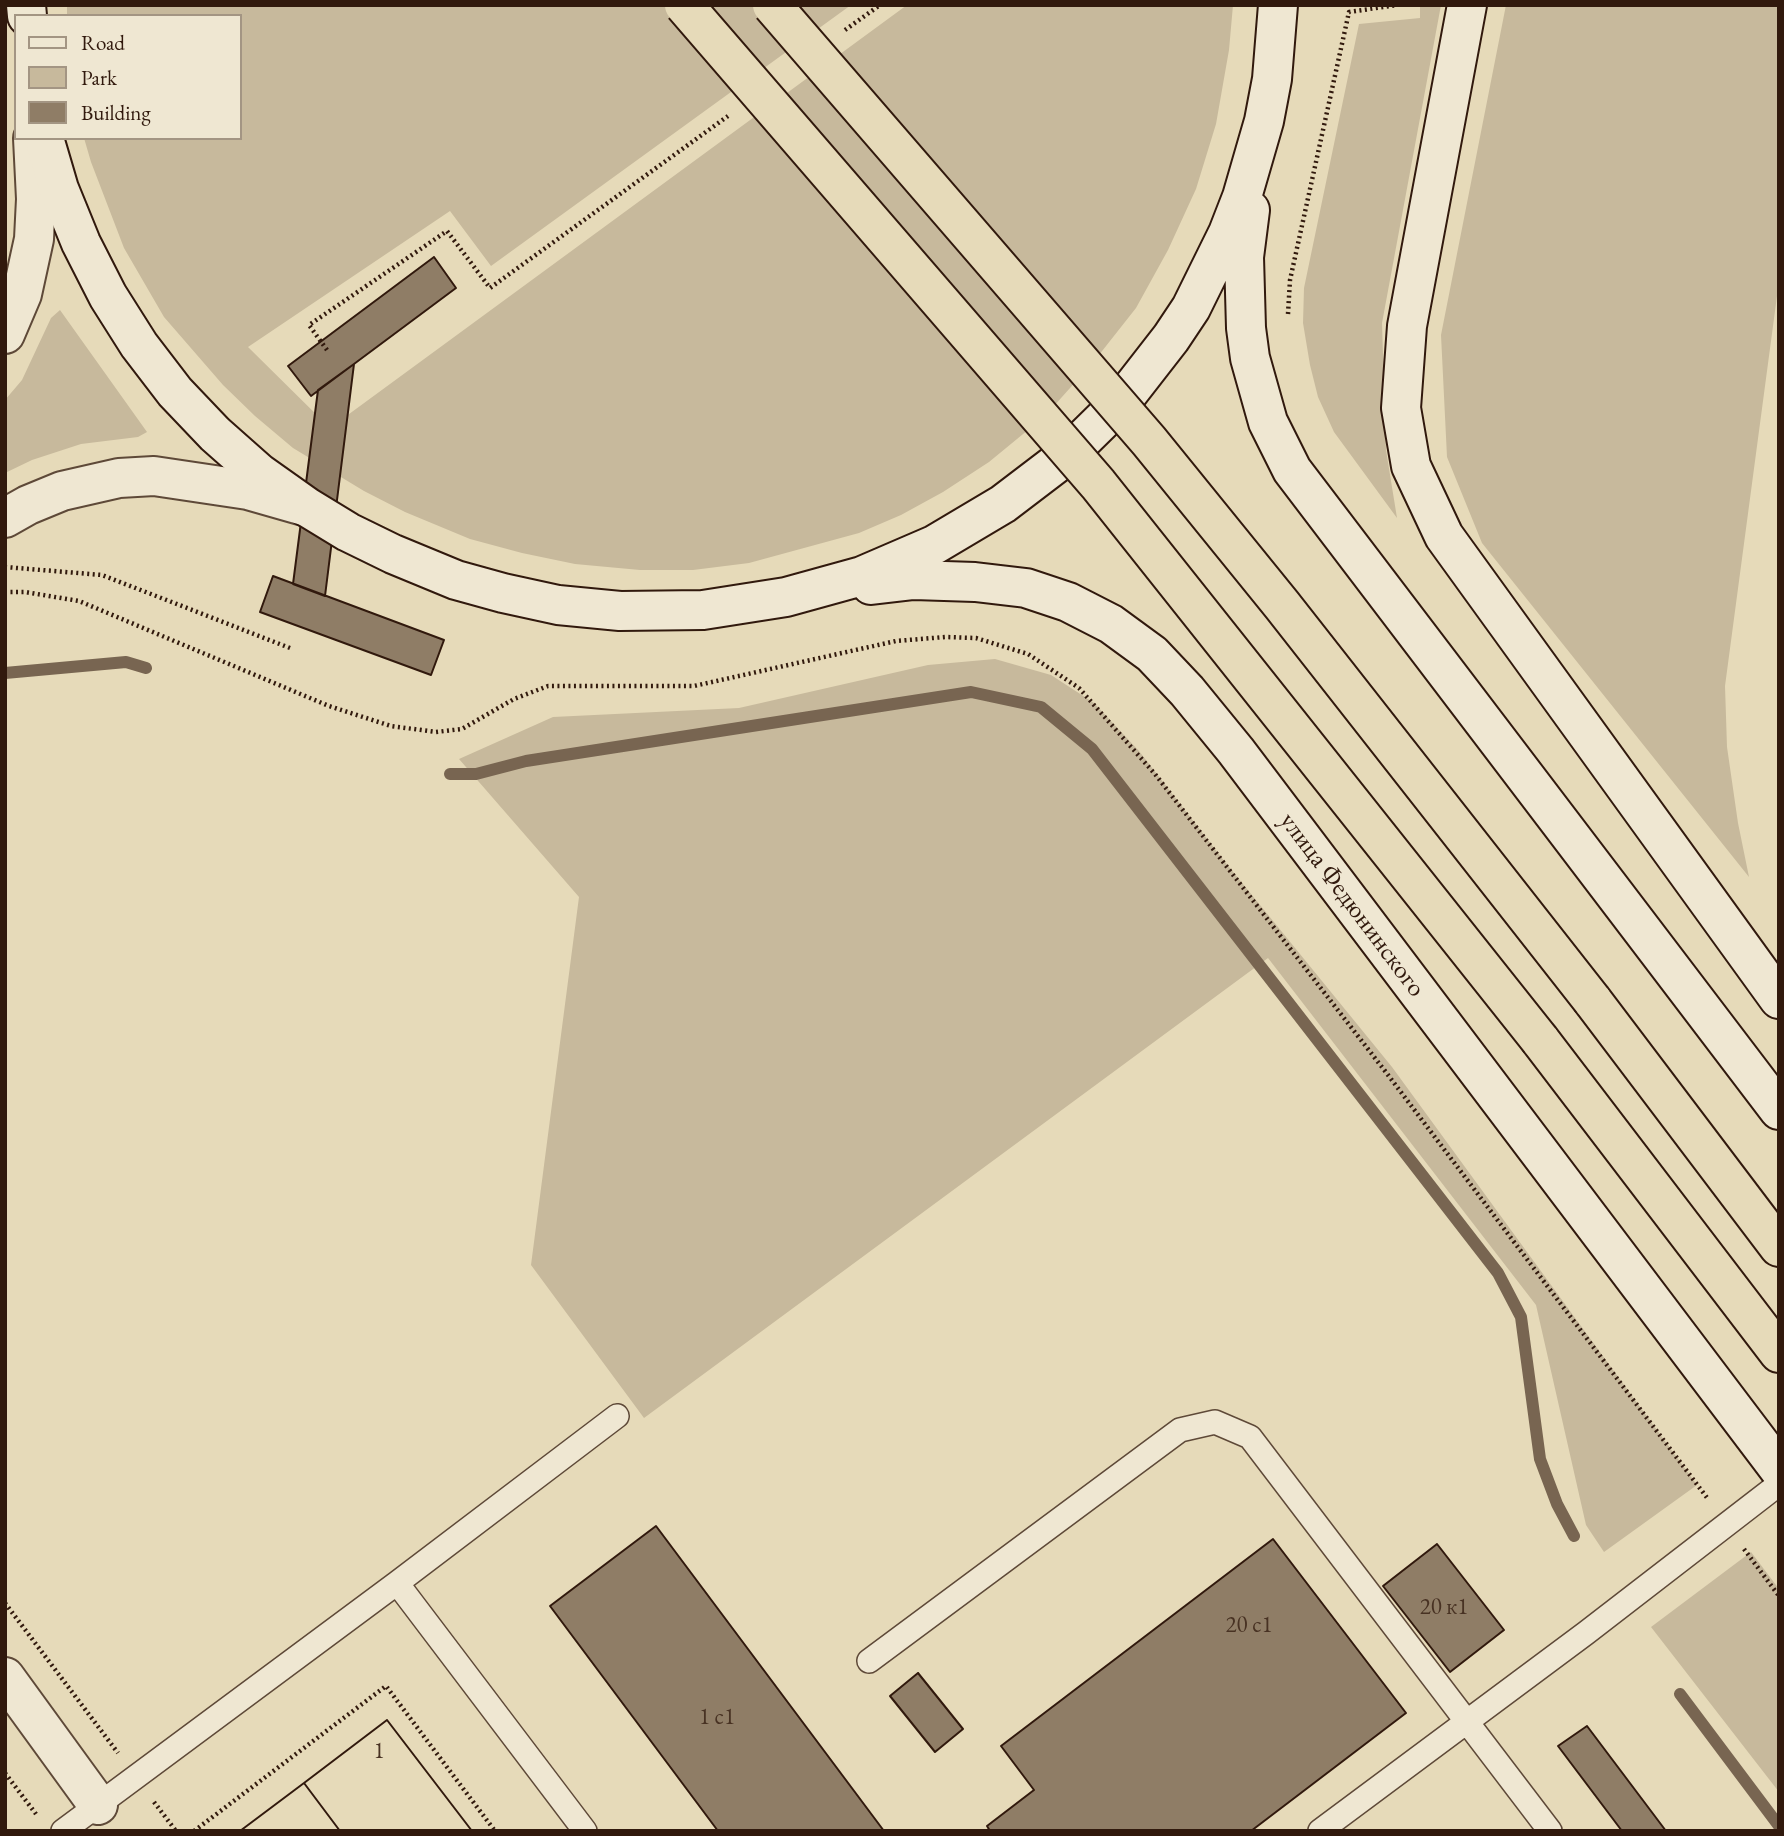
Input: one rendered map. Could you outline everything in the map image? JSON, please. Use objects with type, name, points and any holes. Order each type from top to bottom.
[{"type":"highway","points":[[684,5],[1098,484],[1540,1040],[1779,1353]]},
{"type":"highway","points":[[772,5],[1157,451],[1282,605],[1592,1000],[1779,1247]]},
{"type":"main road","points":[[1279,5],[1272,79],[1244,257],[1246,328],[1257,390],[1268,422],[1292,470],[1779,1110]]},
{"type":"main road","points":[[1467,5],[1407,326],[1401,408],[1411,466],[1444,537],[1779,999]]},
{"type":"main road","points":[[45,140],[59,189],[81,243],[108,296],[139,345],[175,392],[215,434],[259,473],[348,532],[456,580],[558,605],[620,611],[703,610],[786,597],[862,576],[934,545],[1003,504],[1066,456],[1112,410],[1171,338],[1211,270],[1242,197],[1264,121]]},
{"type":"main road","points":[[5,334],[22,294],[34,239],[36,198],[33,140]]},
{"type":"main road","points":[[5,518],[62,491],[119,478],[154,477],[248,491],[307,507]]},
{"type":"main road","name":"улица Федюнинского","points":[[786,597],[914,580],[975,582],[1026,588],[1068,602],[1111,624],[1152,654],[1187,691],[1236,751],[1779,1469]]},
{"type":"main road","points":[[5,1677],[98,1805]]},
{"type":"lane","points":[[64,1831],[617,1416]]},
{"type":"lane","points":[[869,1661],[1180,1430],[1215,1422],[1250,1437],[1550,1831]]},
{"type":"lane","points":[[1320,1831],[1779,1484]]},
{"type":"lane","points":[[397,1583],[586,1831]]},
{"type":"path","points":[[835,38],[880,5]]},
{"type":"path","points":[[327,349],[309,325],[447,231],[491,288],[735,110]]},
{"type":"path","points":[[5,567],[102,575],[290,648]]},
{"type":"path","points":[[5,592],[25,592],[79,601],[330,706],[391,726],[436,732],[462,729],[514,699],[548,686],[694,686],[897,641],[945,637],[976,638],[1028,654],[1079,688],[1155,774],[1385,1070],[1779,1596]]},
{"type":"path","points":[[5,1602],[176,1831]]},
{"type":"path","points":[[194,1831],[386,1686],[495,1831]]},
{"type":"path","points":[[5,1773],[42,1821]]},
{"type":"green space","points":[[67,5],[851,5],[491,266],[450,211],[248,347],[330,428],[907,5],[1233,5],[1229,50],[1216,124],[1196,189],[1168,250],[1136,308],[1095,360],[1045,416],[989,462],[901,515],[859,533],[749,563],[693,570],[640,570],[575,564],[470,539],[405,512],[364,491],[293,448],[255,416],[223,385],[164,317],[124,248],[85,140],[242,140],[242,14],[67,14]]},
{"type":"green space","points":[[1420,5],[1441,5],[1382,323],[1386,450],[1397,518],[1334,432],[1318,397],[1303,323],[1304,288],[1359,24],[1420,18]]},
{"type":"green space","points":[[1506,5],[1779,5],[1779,281],[1725,686],[1727,747],[1749,877],[1482,543],[1447,457],[1441,335]]},
{"type":"green space","points":[[60,310],[147,432],[138,437],[81,444],[32,460],[5,473],[5,400],[22,380],[51,318]]},
{"type":"green space","points":[[995,659],[1051,675],[1094,703],[1139,751],[1225,862],[1392,1067],[1697,1485],[1604,1552],[1586,1525],[1536,1305],[1268,958],[644,1418],[531,1265],[579,897],[459,759],[553,717],[739,708],[928,665]]},
{"type":"green space","points":[[1751,1552],[1779,1589],[1779,1792],[1651,1627]]},
{"type":"building","points":[[434,257],[456,288],[311,396],[288,366]]},
{"type":"building","points":[[354,364],[325,596],[293,584],[318,390]]},
{"type":"building","points":[[273,576],[444,640],[431,675],[260,612]]},
{"type":"building","points":[[656,1526],[884,1831],[718,1831],[550,1606]]},
{"type":"building","points":[[1273,1539],[1406,1713],[1251,1831],[990,1831],[987,1826],[1034,1790],[1001,1746]]},
{"type":"building","points":[[1437,1544],[1504,1630],[1450,1672],[1383,1586]]},
{"type":"building","points":[[918,1673],[963,1729],[935,1752],[890,1696]]},
{"type":"building","points":[[387,1720],[472,1831],[240,1831],[304,1783]]},
{"type":"building","points":[[387,1720],[472,1831],[340,1831],[304,1783]]},
{"type":"building","points":[[1587,1726],[1666,1831],[1622,1831],[1558,1746]]},
{"type":"building","points":[[304,1783],[340,1831],[240,1831]]},
{"type":"waterway","points":[[5,673],[126,662],[146,668]]},
{"type":"waterway","points":[[450,774],[476,774],[526,761],[971,692],[1041,707],[1092,749],[1498,1273],[1521,1317],[1540,1459],[1557,1504],[1574,1536]]},
{"type":"waterway","points":[[1680,1694],[1779,1826]]}]
